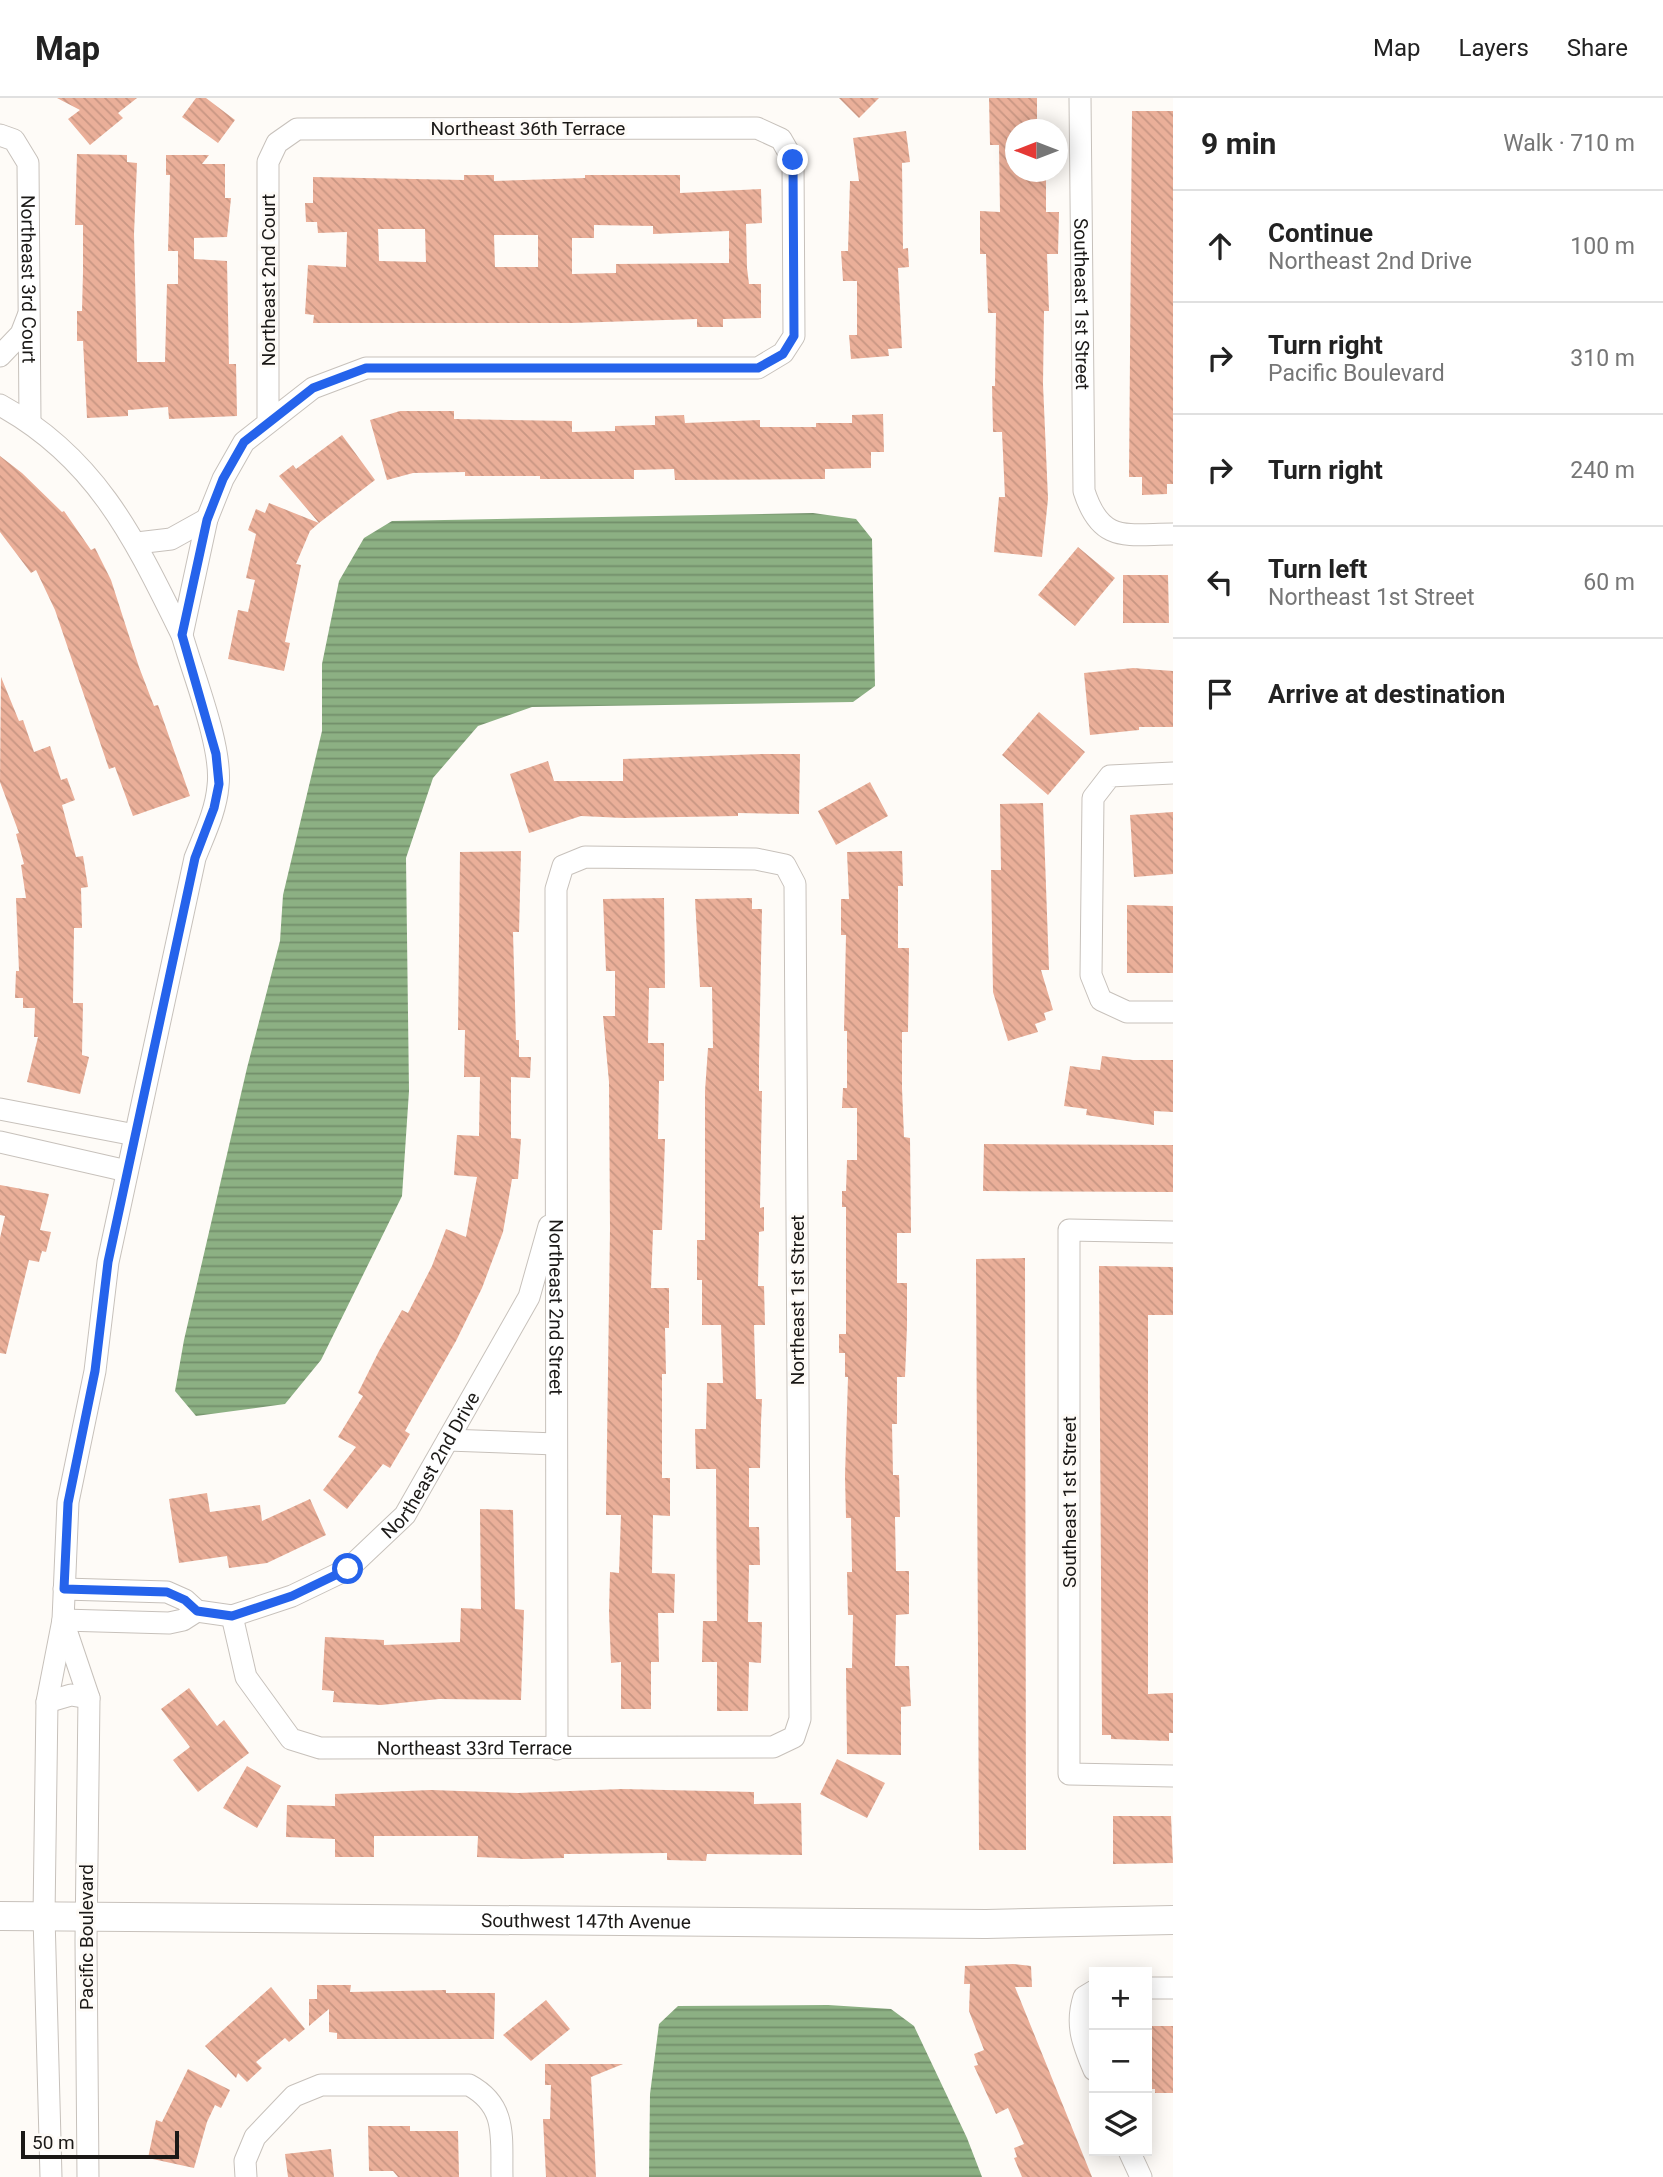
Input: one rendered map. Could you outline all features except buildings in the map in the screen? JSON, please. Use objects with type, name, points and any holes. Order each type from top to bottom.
[{"type":"street","name":"Southeast 1st Street","points":[[1080,98],[1084,491],[1097,522],[1117,534],[1173,534]]},
{"type":"street","name":"Northeast 36th Terrace","points":[[268,420],[313,388],[366,368],[758,368],[783,354],[794,336],[793,160],[781,139],[757,128],[297,129],[277,143]]},
{"type":"street","name":"Northeast 3rd Court","points":[[7,137],[28,163],[30,421]]},
{"type":"street","name":"Northeast 2nd Court","points":[[268,420],[268,162],[277,143]]},
{"type":"street","points":[[0,356],[21,334],[29,314]]},
{"type":"street","name":"Pacific Boulevard","points":[[0,405],[30,421],[65,450],[104,493],[137,543],[182,635],[216,754],[219,784],[214,808],[195,858],[127,1171],[108,1262],[95,1371],[68,1503],[63,1619],[47,1702],[44,1916],[51,2177]]},
{"type":"street","points":[[182,635],[207,520],[223,479],[244,442],[268,420]]},
{"type":"street","points":[[137,543],[171,539],[207,520]]},
{"type":"street","points":[[1173,773],[1110,776],[1093,799],[1091,975],[1101,1000],[1127,1012],[1173,1012]]},
{"type":"street","name":"Northeast 1st Street","points":[[563,866],[585,857],[756,859],[785,864],[795,884],[800,1719],[794,1737]]},
{"type":"street","name":"Northeast 2nd Street","points":[[557,1749],[556,889],[563,866]]},
{"type":"street","points":[[0,1109],[135,1135]]},
{"type":"street","points":[[0,1142],[127,1171]]},
{"type":"street","name":"Northeast 2nd Drive","points":[[64,1589],[167,1592],[185,1600],[197,1611],[232,1616],[292,1596],[348,1569],[405,1514],[529,1297],[555,1200]]},
{"type":"street","name":"Southeast 1st Street","points":[[1173,1232],[1069,1230],[1069,1773],[1173,1776]]},
{"type":"street","points":[[448,1440],[556,1444]]},
{"type":"street","name":"Northeast 2nd Drive","points":[[63,1619],[169,1623],[183,1620],[197,1611]]},
{"type":"street","name":"Northeast 33rd Terrace","points":[[232,1616],[246,1677],[291,1739],[320,1748],[773,1747],[794,1737]]},
{"type":"street","name":"Pacific Boulevard","points":[[63,1619],[89,1698],[86,1917],[88,2177]]},
{"type":"street","points":[[47,1702],[71,1695],[89,1698]]},
{"type":"street","name":"Southwest 147th Avenue","points":[[0,1916],[986,1924],[1173,1920]]},
{"type":"street","points":[[1152,1989],[1173,1988]]},
{"type":"street","points":[[1089,1994],[1084,1997],[1078,2013],[1080,2038],[1089,2059]]},
{"type":"street","points":[[246,2177],[245,2161],[255,2137],[294,2095],[321,2085],[469,2085],[486,2095],[496,2108],[501,2134],[502,2177]]},
{"type":"street","points":[[1131,2156],[1141,2177]]},
{"type":"shaded area","points":[[813,513],[856,519],[872,539],[875,686],[853,702],[532,707],[478,726],[433,778],[406,858],[409,1091],[402,1196],[321,1360],[285,1404],[196,1416],[175,1391],[184,1340],[247,1068],[280,941],[283,895],[322,731],[322,664],[339,581],[364,538],[392,521]]},
{"type":"shaded area","points":[[828,2005],[891,2009],[914,2026],[967,2138],[982,2177],[649,2177],[650,2094],[659,2024],[678,2006]]},
{"type":"route","points":[[348,1569],[292,1596],[232,1616],[197,1611],[185,1600],[167,1592],[64,1589],[68,1503],[95,1371],[108,1262],[166,1003],[195,858],[214,808],[219,784],[216,754],[182,635],[207,520],[223,479],[244,442],[268,420],[313,388],[366,368],[758,368],[783,354],[794,336],[793,160]]}]
